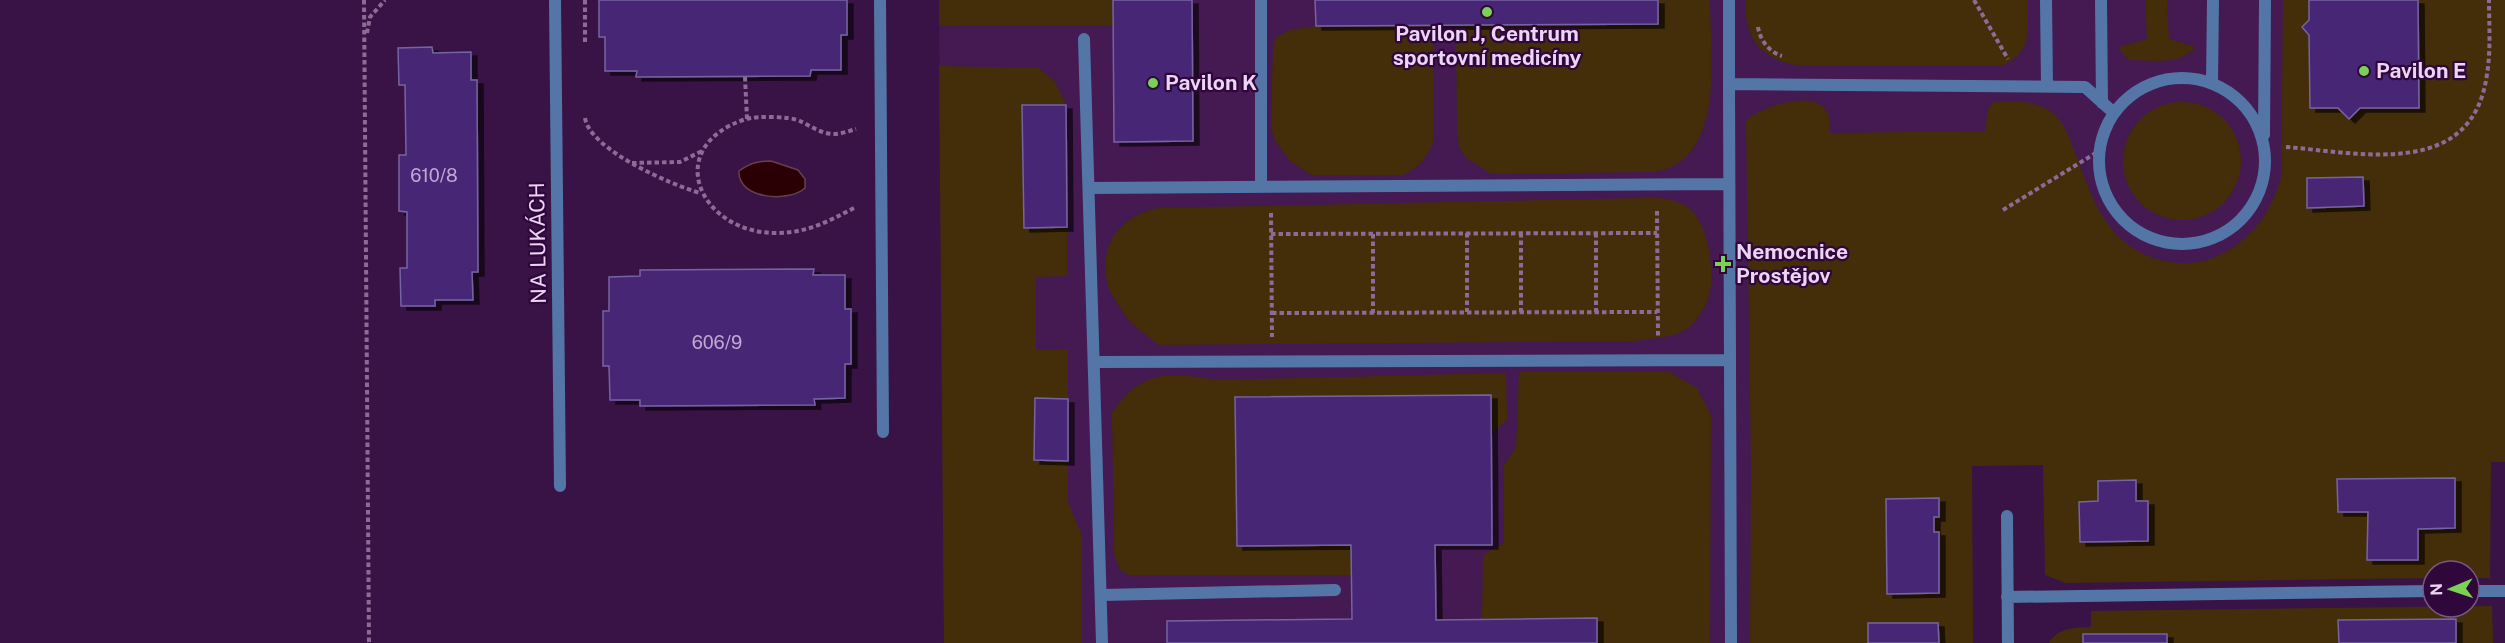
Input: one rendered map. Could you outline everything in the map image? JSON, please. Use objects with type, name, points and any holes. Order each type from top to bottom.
[{"type":"street","name":"NA LUKÁCH","points":[[555,0],[560,486]]},
{"type":"street","points":[[880,0],[883,432]]},
{"type":"street","points":[[1261,0],[1266,185]]},
{"type":"street","points":[[1729,0],[1731,643]]},
{"type":"street","points":[[2046,0],[2047,86]]},
{"type":"street","points":[[2101,0],[2102,103]]},
{"type":"street","points":[[2212,83],[2213,0]]},
{"type":"street","points":[[2264,145],[2260,132],[2246,107],[2230,93],[2212,83],[2185,78],[2158,81],[2134,93],[2114,113],[2102,138],[2099,151],[2103,185],[2110,204],[2118,215],[2128,225],[2151,239],[2185,244],[2218,237],[2240,221],[2257,199],[2265,172],[2265,0]]},
{"type":"street","points":[[1084,39],[1102,643]]},
{"type":"street","points":[[1728,84],[2085,87],[2114,113]]},
{"type":"street","points":[[1089,188],[1266,185],[1729,184]]},
{"type":"street","points":[[1094,362],[1730,360]]},
{"type":"street","points":[[2007,516],[2008,643]]},
{"type":"street","points":[[1102,595],[1335,590]]},
{"type":"street","points":[[2007,597],[2421,591]]},
{"type":"street","points":[[2481,591],[2505,591]]},
{"type":"path","points":[[364,0],[369,643]]},
{"type":"path","points":[[365,43],[370,17],[385,0]]},
{"type":"path","points":[[585,0],[585,47]]},
{"type":"path","points":[[1974,0],[2022,86]]},
{"type":"path","points":[[2264,145],[2383,155],[2425,151],[2449,140],[2465,125],[2483,92],[2489,49],[2488,0]]},
{"type":"path","points":[[1756,19],[1760,36],[1775,53],[1785,57]]},
{"type":"path","points":[[1995,58],[2007,58]]},
{"type":"path","points":[[745,77],[747,119]]},
{"type":"path","points":[[585,107],[586,123],[590,129],[631,163],[684,189],[700,193],[720,214],[747,230],[776,233],[819,227],[859,205]]},
{"type":"path","points":[[631,163],[680,162],[702,151],[714,137],[747,119],[797,119],[823,132],[833,134],[858,129]]},
{"type":"path","points":[[700,193],[698,172],[702,151]]},
{"type":"path","points":[[2003,210],[2099,151]]},
{"type":"path","points":[[1657,184],[1658,361]]},
{"type":"path","points":[[1266,185],[1271,234],[1272,362]]},
{"type":"path","points":[[1467,233],[1467,312]]},
{"type":"path","points":[[1521,233],[1521,312]]},
{"type":"path","points":[[1596,233],[1596,312]]},
{"type":"path","points":[[1271,234],[1657,233]]},
{"type":"path","points":[[1372,234],[1373,313]]},
{"type":"path","points":[[1272,313],[1657,312]]},
{"type":"shaded area","name":"Nemocnice Prostějov","points":[[939,0],[2505,0],[2505,462],[1751,467],[1752,643],[944,643]]},
{"type":"shaded area","points":[[939,0],[1113,0],[1113,25],[939,25]]},
{"type":"shaded area","points":[[1658,0],[1710,0],[1712,75],[1704,127],[1694,148],[1677,164],[1654,172],[1491,174],[1465,157],[1459,146],[1457,131],[1456,25]]},
{"type":"shaded area","points":[[1745,0],[2028,0],[2028,30],[2020,53],[2003,65],[1796,65],[1772,57],[1756,44],[1748,25]]},
{"type":"shaded area","points":[[2145,0],[2167,0],[2169,39],[2196,47],[2182,57],[2166,61],[2131,60],[2125,57],[2119,47],[2147,39]]},
{"type":"shaded area","points":[[2283,0],[2309,0],[2310,108],[2338,108],[2349,119],[2360,108],[2419,107],[2418,0],[2505,0],[2505,462],[2491,462],[2490,578],[2481,578],[2481,559],[2421,559],[2421,578],[2066,583],[2045,575],[2043,465],[1972,466],[1973,643],[1750,643],[1751,467],[1746,121],[1772,106],[1805,100],[1815,102],[1825,109],[1829,118],[1830,133],[1985,131],[1988,109],[1994,101],[2018,101],[2042,106],[2055,115],[2062,124],[2096,204],[2104,219],[2115,232],[2127,244],[2142,253],[2160,260],[2180,263],[2200,262],[2213,258],[2226,252],[2248,236],[2271,204],[2281,178]]},
{"type":"shaded area","points":[[1433,25],[1433,141],[1426,157],[1414,169],[1403,175],[1311,175],[1290,161],[1275,141],[1271,127],[1273,45],[1277,37],[1290,30],[1316,26]]},
{"type":"shaded area","points":[[939,66],[1039,68],[1055,82],[1066,105],[1022,106],[1024,227],[1067,227],[1067,276],[1036,277],[1036,350],[1068,350],[1068,399],[1035,398],[1034,460],[1068,461],[1068,502],[1082,536],[1082,643],[944,643]]},
{"type":"shaded area","points":[[2182,102],[2205,106],[2224,119],[2237,138],[2241,161],[2237,184],[2224,203],[2205,216],[2182,220],[2159,216],[2140,203],[2127,184],[2123,161],[2127,138],[2140,119],[2159,106]]},
{"type":"shaded area","points":[[771,161],[798,170],[805,179],[805,188],[788,196],[777,197],[765,196],[746,188],[739,171],[754,163]]},
{"type":"shaded area","points":[[1647,198],[1677,201],[1694,213],[1705,233],[1710,258],[1711,282],[1705,306],[1696,320],[1684,331],[1636,341],[1159,345],[1124,314],[1109,289],[1105,271],[1109,245],[1115,234],[1133,217],[1159,208]]},
{"type":"shaded area","points":[[1519,372],[1669,372],[1697,388],[1711,415],[1710,643],[1597,643],[1597,618],[1482,619],[1483,555],[1504,543],[1504,465],[1516,447]]},
{"type":"shaded area","points":[[1506,373],[1507,420],[1491,434],[1490,395],[1235,397],[1237,546],[1351,545],[1351,575],[1129,575],[1120,570],[1114,554],[1112,413],[1134,388],[1145,381],[1171,375],[1217,380]]},
{"type":"shaded area","points":[[2481,606],[2492,606],[2493,643],[2049,643],[2062,631],[2091,627],[2091,611],[2421,607],[2421,619],[2481,619]]},
{"type":"building","points":[[599,0],[847,0],[847,35],[841,35],[841,70],[811,70],[810,76],[636,77],[637,71],[605,71],[605,37],[599,37]]},
{"type":"building","name":"Pavilon K","points":[[1113,0],[1192,0],[1193,141],[1114,142]]},
{"type":"building","name":"Pavilon J, Centrum sportovní medicíny","points":[[1315,0],[1658,0],[1658,24],[1316,26]]},
{"type":"building","name":"Pavilon E","points":[[2309,0],[2418,0],[2419,108],[2360,108],[2349,119],[2338,108],[2310,108],[2309,35],[2302,27],[2309,20]]},
{"type":"building","points":[[432,47],[433,53],[471,52],[471,80],[477,80],[478,272],[472,272],[473,300],[435,300],[435,306],[401,306],[400,268],[407,268],[407,212],[399,211],[399,155],[406,155],[405,85],[399,85],[398,48]]},
{"type":"building","points":[[1022,105],[1066,105],[1067,227],[1024,228]]},
{"type":"building","points":[[2363,177],[2364,206],[2307,208],[2307,178]]},
{"type":"building","points":[[814,269],[813,275],[845,275],[845,309],[851,309],[851,364],[845,364],[845,398],[814,399],[815,405],[640,406],[640,400],[610,400],[609,366],[603,366],[603,311],[609,311],[609,277],[640,276],[640,270]]},
{"type":"building","points":[[1491,395],[1492,545],[1435,545],[1436,620],[1597,618],[1597,643],[1167,643],[1167,621],[1352,619],[1351,545],[1237,546],[1235,397]]},
{"type":"building","points":[[1035,398],[1068,399],[1068,461],[1034,460]]},
{"type":"building","points":[[2455,478],[2455,528],[2418,529],[2418,560],[2367,560],[2368,512],[2338,512],[2337,479]]},
{"type":"building","points":[[2136,480],[2136,501],[2148,501],[2148,541],[2080,542],[2079,502],[2098,501],[2098,481]]},
{"type":"building","points":[[1939,498],[1939,517],[1934,517],[1934,532],[1939,532],[1939,593],[1887,594],[1886,499]]},
{"type":"building","points":[[2456,619],[2456,643],[2339,643],[2338,620]]},
{"type":"building","points":[[1868,623],[1938,623],[1939,643],[1868,643]]},
{"type":"building","points":[[2083,634],[2167,634],[2167,643],[2083,643]]},
{"type":"place","name":"Pavilon J, Centrum sportovní medicíny","points":[[1487,12]]},
{"type":"place","name":"Pavilon E","points":[[2364,71]]},
{"type":"place","name":"Pavilon K","points":[[1153,83]]},
{"type":"place","name":"Nemocnice Prostějov","points":[[1723,264]]}]
